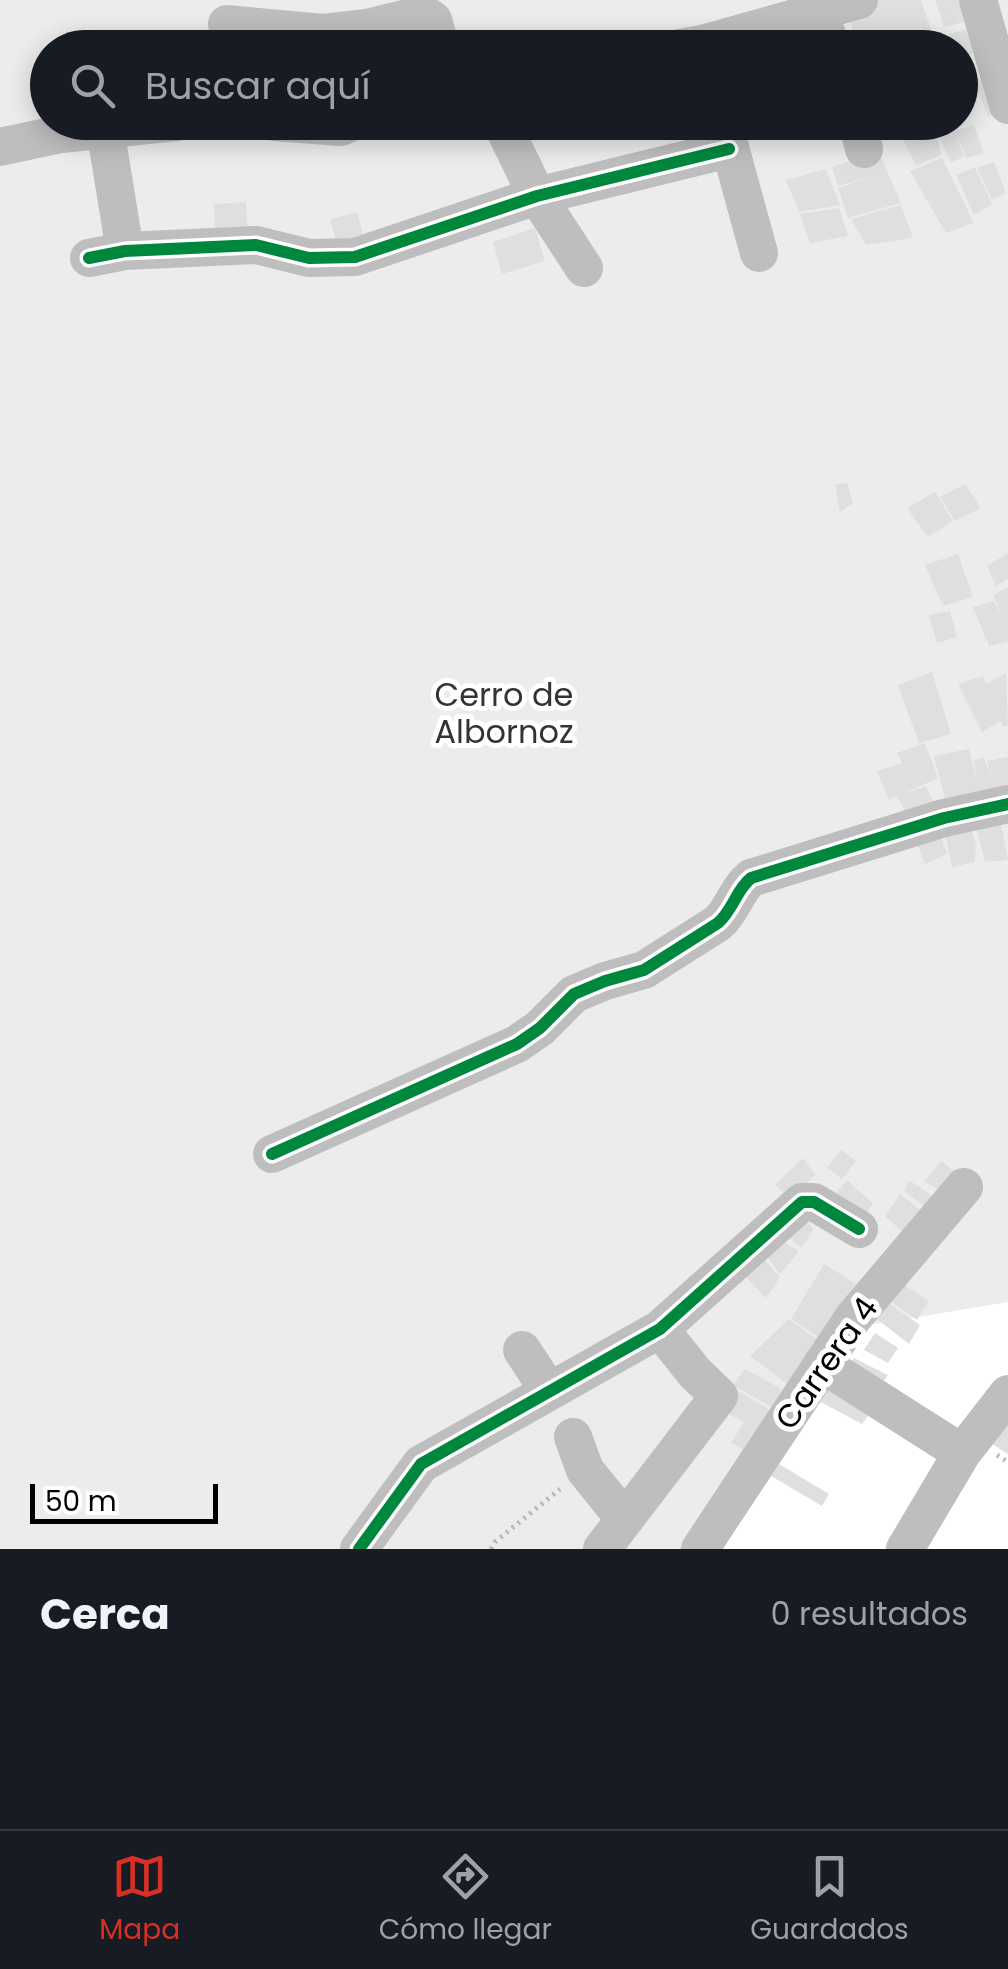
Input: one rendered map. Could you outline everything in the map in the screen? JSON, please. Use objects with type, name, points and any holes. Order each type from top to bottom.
[{"type":"street","points":[[751,30],[859,0]]},
{"type":"street","points":[[978,0],[1008,105]]},
{"type":"street","points":[[818,11],[825,30]]},
{"type":"street","points":[[346,30],[424,14],[433,20],[436,30]]},
{"type":"street","points":[[226,24],[299,30]]},
{"type":"street","points":[[0,147],[39,140]]},
{"type":"street","points":[[105,140],[106,254],[256,245],[309,258],[355,257],[706,140]]},
{"type":"street","points":[[510,140],[537,196],[584,268]]},
{"type":"street","points":[[735,140],[758,253]]},
{"type":"street","points":[[272,1154],[517,1044],[540,1028],[574,994],[644,970],[718,923],[751,878],[944,818],[1008,804]]},
{"type":"street","name":"Carrera 4","points":[[700,1549],[853,1318],[964,1187]]},
{"type":"street","points":[[358,1549],[421,1464],[660,1329],[802,1202],[814,1202],[859,1229]]},
{"type":"street","points":[[602,1549],[718,1396],[694,1373],[660,1329]]},
{"type":"street","points":[[522,1350],[549,1391]]},
{"type":"street","points":[[822,1364],[962,1453]]},
{"type":"street","points":[[904,1549],[962,1453],[1008,1394]]},
{"type":"street","points":[[579,1454],[623,1517]]},
{"type":"path","points":[[491,1549],[579,1454]]},
{"type":"green space","name":"Cerro de Albornoz","points":[[0,0],[1008,0],[1008,1302],[840,1330],[692,1549],[0,1549]]},
{"type":"building","points":[[873,0],[921,0],[931,30],[853,30],[846,7]]},
{"type":"building","points":[[935,0],[965,0],[972,20],[944,27]]},
{"type":"building","points":[[814,18],[818,30],[790,30],[789,26]]},
{"type":"building","points":[[988,76],[1004,112],[988,116],[978,79]]},
{"type":"building","points":[[978,137],[984,154],[966,158],[959,140],[978,140]]},
{"type":"building","points":[[904,140],[938,140],[941,155],[916,166]]},
{"type":"building","points":[[941,140],[959,140],[964,157],[951,162]]},
{"type":"building","points":[[879,152],[901,203],[848,218],[838,188],[871,177],[838,186],[832,167]]},
{"type":"building","points":[[942,158],[974,223],[946,233],[910,171]]},
{"type":"building","points":[[994,162],[1006,193],[992,200],[977,168]]},
{"type":"building","points":[[975,167],[992,204],[974,215],[956,175]]},
{"type":"building","points":[[826,169],[840,205],[799,212],[786,180]]},
{"type":"building","points":[[246,202],[248,244],[216,245],[214,204]]},
{"type":"building","points":[[901,205],[913,238],[866,245],[851,219]]},
{"type":"building","points":[[839,208],[848,236],[810,243],[800,214]]},
{"type":"building","points":[[357,212],[367,249],[340,256],[330,219]]},
{"type":"building","points":[[535,228],[545,261],[502,274],[493,242]]},
{"type":"building","points":[[847,483],[853,503],[840,512],[835,484]]},
{"type":"building","points":[[965,484],[981,508],[955,521],[940,497]]},
{"type":"building","points":[[935,492],[953,521],[928,537],[907,508]]},
{"type":"building","points":[[1008,553],[1008,579],[996,586],[987,566]]},
{"type":"building","points":[[958,554],[973,597],[943,606],[925,565]]},
{"type":"building","points":[[1008,587],[1008,642],[989,646],[973,607],[994,601],[1004,620],[993,595]]},
{"type":"building","points":[[950,611],[957,637],[937,643],[929,615]]},
{"type":"building","points":[[932,672],[951,734],[919,743],[898,685]]},
{"type":"building","points":[[1006,673],[1008,725],[1003,727],[1001,721],[982,732],[958,684],[983,676],[986,684]]},
{"type":"building","points":[[925,743],[938,778],[903,794],[926,786],[938,811],[912,824],[897,796],[889,800],[877,771],[902,763],[897,753]]},
{"type":"building","points":[[969,749],[977,783],[974,761],[983,757],[992,777],[987,761],[1008,757],[1008,798],[947,806],[934,756]]},
{"type":"building","points":[[1001,824],[1008,860],[985,862],[976,826]]},
{"type":"building","points":[[970,826],[976,844],[975,862],[952,867],[944,828]]},
{"type":"building","points":[[939,831],[947,854],[925,864],[916,841]]},
{"type":"building","points":[[841,1150],[856,1161],[842,1179],[827,1168]]},
{"type":"building","points":[[803,1158],[815,1175],[790,1199],[775,1185]]},
{"type":"building","points":[[941,1161],[958,1174],[942,1191],[924,1182]]},
{"type":"building","points":[[847,1180],[873,1204],[859,1222],[832,1199]]},
{"type":"building","points":[[909,1180],[938,1200],[931,1211],[904,1191]]},
{"type":"building","points":[[900,1194],[929,1217],[911,1240],[885,1216]]},
{"type":"building","points":[[802,1218],[814,1229],[801,1248],[786,1235]]},
{"type":"building","points":[[782,1241],[799,1251],[780,1274],[766,1255]]},
{"type":"building","points":[[758,1253],[780,1277],[766,1298],[740,1271]]},
{"type":"building","points":[[824,1264],[860,1286],[824,1341],[791,1319]]},
{"type":"building","points":[[898,1281],[929,1301],[917,1320],[886,1298]]},
{"type":"building","points":[[885,1301],[920,1325],[909,1344],[873,1316]]},
{"type":"building","points":[[789,1319],[821,1342],[790,1386],[750,1356]]},
{"type":"building","points":[[875,1333],[898,1348],[888,1363],[864,1350]]},
{"type":"building","points":[[854,1358],[888,1375],[878,1390],[844,1373]]},
{"type":"building","points":[[745,1369],[782,1389],[773,1408],[733,1385]]},
{"type":"building","points":[[832,1380],[873,1409],[862,1424],[817,1400]]},
{"type":"building","points":[[731,1387],[776,1413],[752,1454],[731,1443],[744,1422],[719,1409]]},
{"type":"building","points":[[1008,1423],[1008,1454],[992,1444]]},
{"type":"building","points":[[779,1464],[829,1494],[822,1506],[771,1476]]},
{"type":"cycle path","points":[[89,258],[125,251],[256,245],[309,258],[355,257],[537,196],[729,149]]},
{"type":"cycle path","points":[[272,1154],[517,1044],[540,1028],[574,994],[644,970],[718,923],[751,878],[944,818],[1008,804]]},
{"type":"cycle path","points":[[359,1549],[421,1464],[660,1329],[802,1202],[814,1202],[859,1229]]}]
